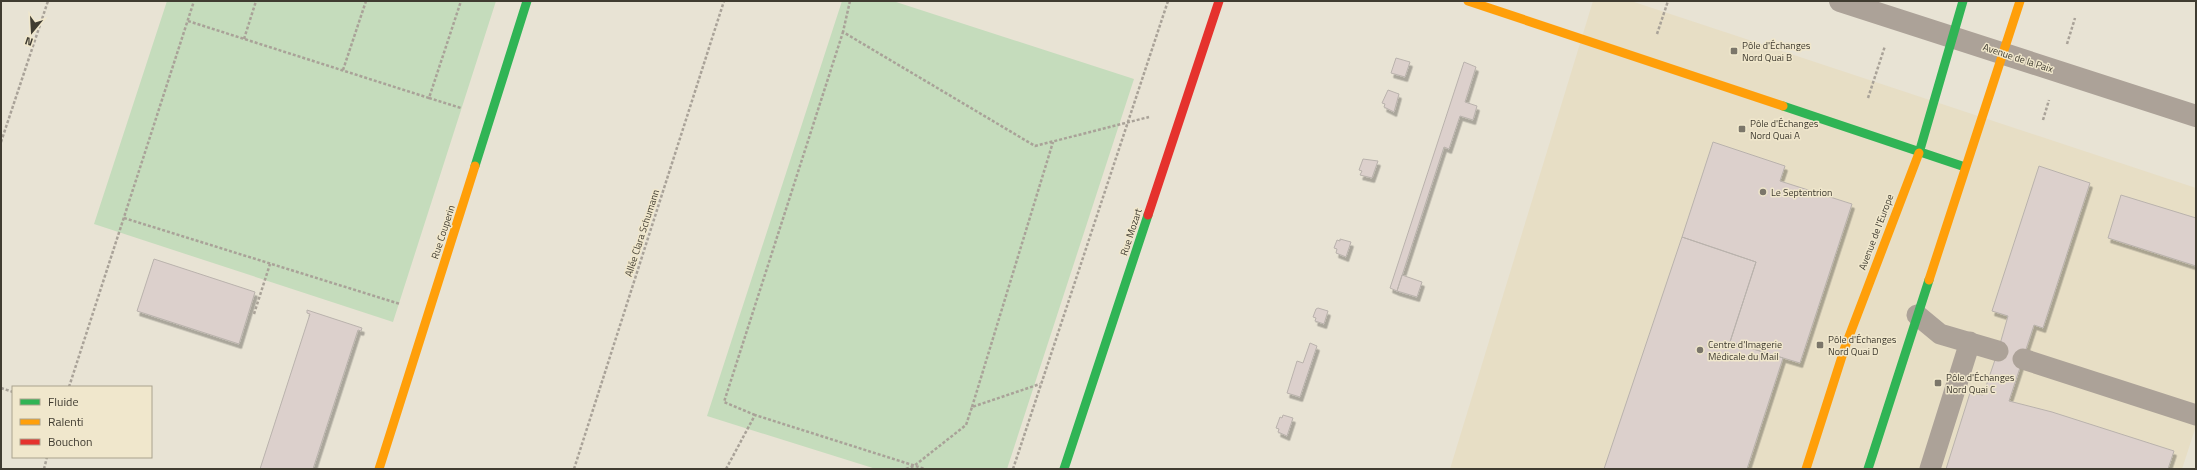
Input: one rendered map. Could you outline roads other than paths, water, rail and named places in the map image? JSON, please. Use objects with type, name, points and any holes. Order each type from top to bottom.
[{"type":"street","name":"Rue Couperin","points":[[379,469],[527,1]]},
{"type":"street","name":"Rue Mozart","points":[[1064,469],[1219,1]]},
{"type":"street","points":[[1468,1],[1965,167]]},
{"type":"street","name":"Avenue de la Paix","points":[[1840,1],[2196,116]]},
{"type":"street","name":"Avenue de l'Europe","points":[[1806,469],[1848,340],[1919,152],[1963,1]]},
{"type":"street","points":[[1868,469],[2020,1]]},
{"type":"lane","points":[[1918,315],[1940,334],[1998,350]]},
{"type":"lane","points":[[1930,469],[1970,342]]},
{"type":"lane","points":[[2023,359],[2196,415]]},
{"type":"place","name":"Pôle d'Échanges Nord Quai B","points":[[1734,51]]},
{"type":"place","name":"Pôle d'Échanges Nord Quai A","points":[[1742,129]]},
{"type":"place","name":"Le Septentrion","points":[[1763,192]]},
{"type":"place","name":"Pôle d'Échanges Nord Quai D","points":[[1820,345]]},
{"type":"place","name":"Centre d'Imagerie Médicale du Mail","points":[[1700,350]]},
{"type":"place","name":"Pôle d'Échanges Nord Quai C","points":[[1938,383]]}]
